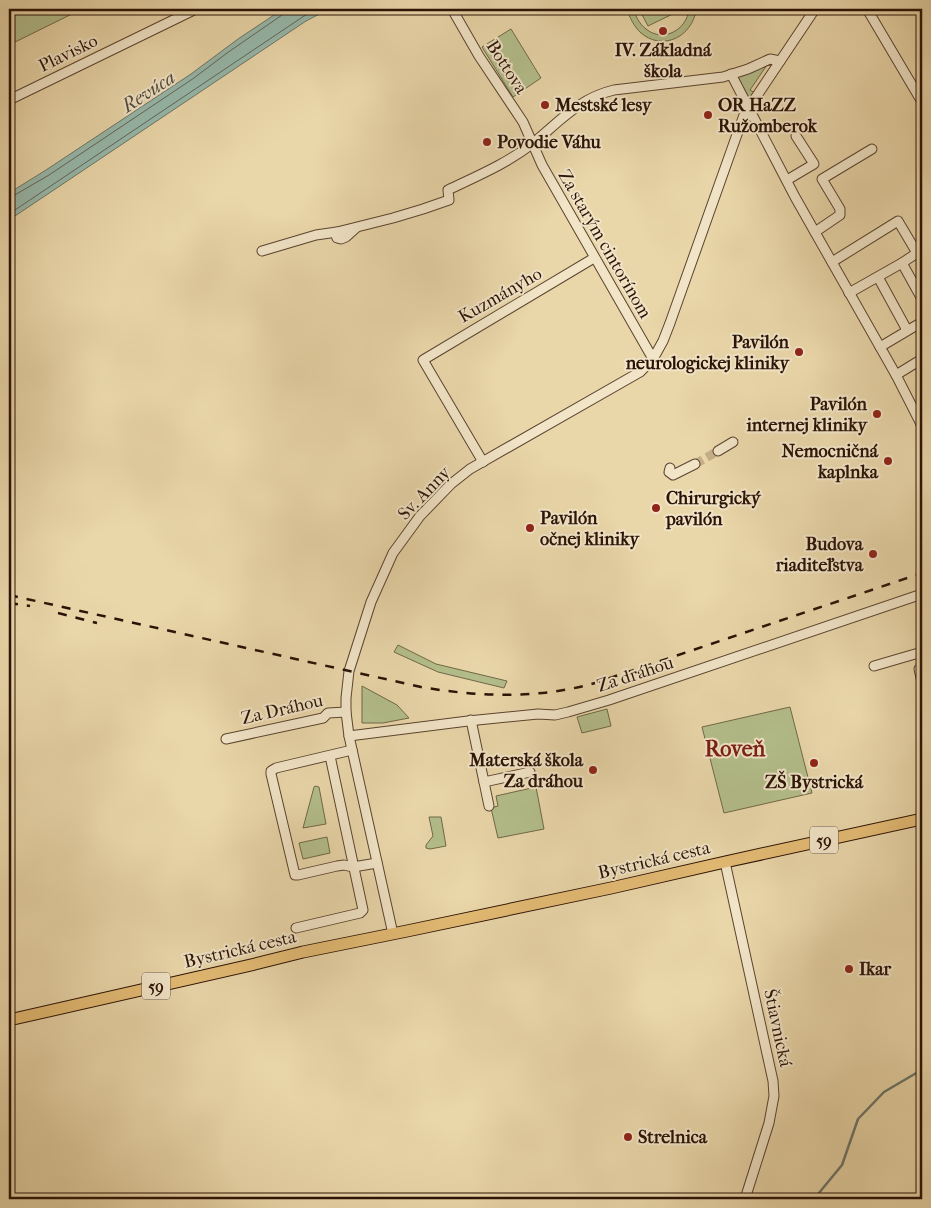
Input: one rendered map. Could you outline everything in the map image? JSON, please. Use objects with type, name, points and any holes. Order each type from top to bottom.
[{"type":"main road","name":"Bystrická cesta","points":[[9,1020],[304,952],[612,888],[922,819]]},
{"type":"street","name":"Plavisko","points":[[9,100],[196,9]]},
{"type":"street","name":"Bottova","points":[[452,9],[479,56],[523,122],[532,143]]},
{"type":"street","points":[[653,359],[663,342],[744,116],[815,9]]},
{"type":"street","points":[[868,9],[922,102]]},
{"type":"street","points":[[262,251],[316,235],[358,227],[449,200],[448,190],[497,167],[532,143],[579,105],[599,94],[723,77],[748,69],[765,60],[780,61]]},
{"type":"street","points":[[732,74],[815,232],[896,375],[922,426]]},
{"type":"street","points":[[787,180],[814,164],[796,136]]},
{"type":"street","name":"Za starým cintorínom","points":[[532,143],[542,165],[594,258],[653,359]]},
{"type":"street","points":[[815,232],[840,215],[840,209],[822,179],[872,148]]},
{"type":"street","points":[[832,262],[898,222],[918,253],[849,293]]},
{"type":"street","name":"Kuzmányho","points":[[483,462],[423,360],[594,258]]},
{"type":"street","points":[[902,263],[922,299]]},
{"type":"street","points":[[878,277],[908,330]]},
{"type":"street","points":[[880,347],[922,322]]},
{"type":"street","name":"Sv. Anny","points":[[346,712],[346,687],[353,657],[371,602],[393,553],[420,516],[451,484],[470,469],[640,372],[653,359]]},
{"type":"street","points":[[896,375],[922,359]]},
{"type":"street","points":[[718,451],[733,442]]},
{"type":"street","points":[[670,468],[669,472],[673,475],[695,464]]},
{"type":"street","name":"Za dráhou","points":[[349,736],[471,720],[538,714],[555,715],[568,712],[922,595]]},
{"type":"street","points":[[874,666],[922,652]]},
{"type":"street","points":[[919,670],[922,682]]},
{"type":"street","points":[[346,712],[349,736],[393,934]]},
{"type":"street","name":"Za Dráhou","points":[[226,739],[323,718],[328,713],[346,712]]},
{"type":"street","points":[[471,720],[489,806]]},
{"type":"street","points":[[352,750],[276,768],[271,771],[271,774],[295,875],[337,866],[353,867],[377,863]]},
{"type":"street","name":"Bystrická cesta","points":[[296,928],[360,913],[363,910],[330,756]]},
{"type":"street","points":[[484,782],[530,772]]},
{"type":"street","name":"Štiavnická","points":[[726,862],[774,1082],[774,1096],[768,1123],[745,1199]]},
{"type":"green space","points":[[9,9],[82,9],[9,45]]},
{"type":"green space","points":[[626,9],[633,9],[644,27],[660,35],[673,32],[679,28],[684,23],[689,9],[701,9],[702,11],[695,15],[680,36],[665,41],[657,41],[641,33],[634,25]]},
{"type":"green space","points":[[639,9],[683,9],[648,26]]},
{"type":"green space","points":[[511,29],[541,78],[513,97],[482,47]]},
{"type":"green space","points":[[771,63],[771,66],[767,65],[750,90],[755,93],[751,98],[747,97],[738,80],[739,76]]},
{"type":"green space","points":[[398,645],[436,664],[507,681],[504,688],[438,672],[394,652]]},
{"type":"green space","points":[[362,686],[397,705],[409,718],[383,723],[362,723]]},
{"type":"green space","points":[[790,707],[812,793],[724,813],[702,727]]},
{"type":"green space","points":[[607,709],[611,726],[582,733],[577,717]]},
{"type":"green space","points":[[314,787],[319,787],[326,824],[303,828]]},
{"type":"green space","points":[[536,787],[544,829],[498,838],[491,808],[498,806],[496,796]]},
{"type":"green space","points":[[429,817],[441,817],[446,846],[426,848],[426,845],[433,836]]},
{"type":"green space","points":[[327,837],[330,853],[303,859],[299,843]]},
{"type":"water","points":[[283,9],[329,9],[306,21],[9,220],[9,193],[191,74]]},
{"type":"waterway","points":[[814,1199],[842,1165],[858,1119],[884,1092],[918,1072],[922,1067]]},
{"type":"tunnel","points":[[695,464],[718,451]]},
{"type":"railway","points":[[9,595],[421,687],[465,693],[509,695],[552,692],[595,683],[922,573]]},
{"type":"railway","points":[[9,603],[30,606]]},
{"type":"railway","points":[[58,613],[97,623]]},
{"type":"place","name":"IV. Základná škola","points":[[663,31]]},
{"type":"place","name":"Mestské lesy","points":[[545,105]]},
{"type":"place","name":"OR HaZZ Ružomberok","points":[[708,115]]},
{"type":"place","name":"Povodie Váhu","points":[[487,142]]},
{"type":"place","name":"Pavilón neurologickej kliniky","points":[[799,352]]},
{"type":"place","name":"Pavilón internej kliniky","points":[[877,414]]},
{"type":"place","name":"Nemocničná kaplnka","points":[[888,461]]},
{"type":"place","name":"Chirurgický pavilón","points":[[656,508]]},
{"type":"place","name":"Pavilón očnej kliniky","points":[[530,528]]},
{"type":"place","name":"Budova riaditeľstva","points":[[873,554]]},
{"type":"place","name":"ZŠ Bystrická","points":[[814,763]]},
{"type":"place","name":"Materská škola Za dráhou","points":[[593,770]]},
{"type":"place","name":"Ikar","points":[[849,969]]},
{"type":"place","name":"Strelnica","points":[[628,1137]]},
{"type":"district","name":"Roveň","points":[[735,748]]},
{"type":"water label","name":"Revúca","points":[[148,91]]}]
